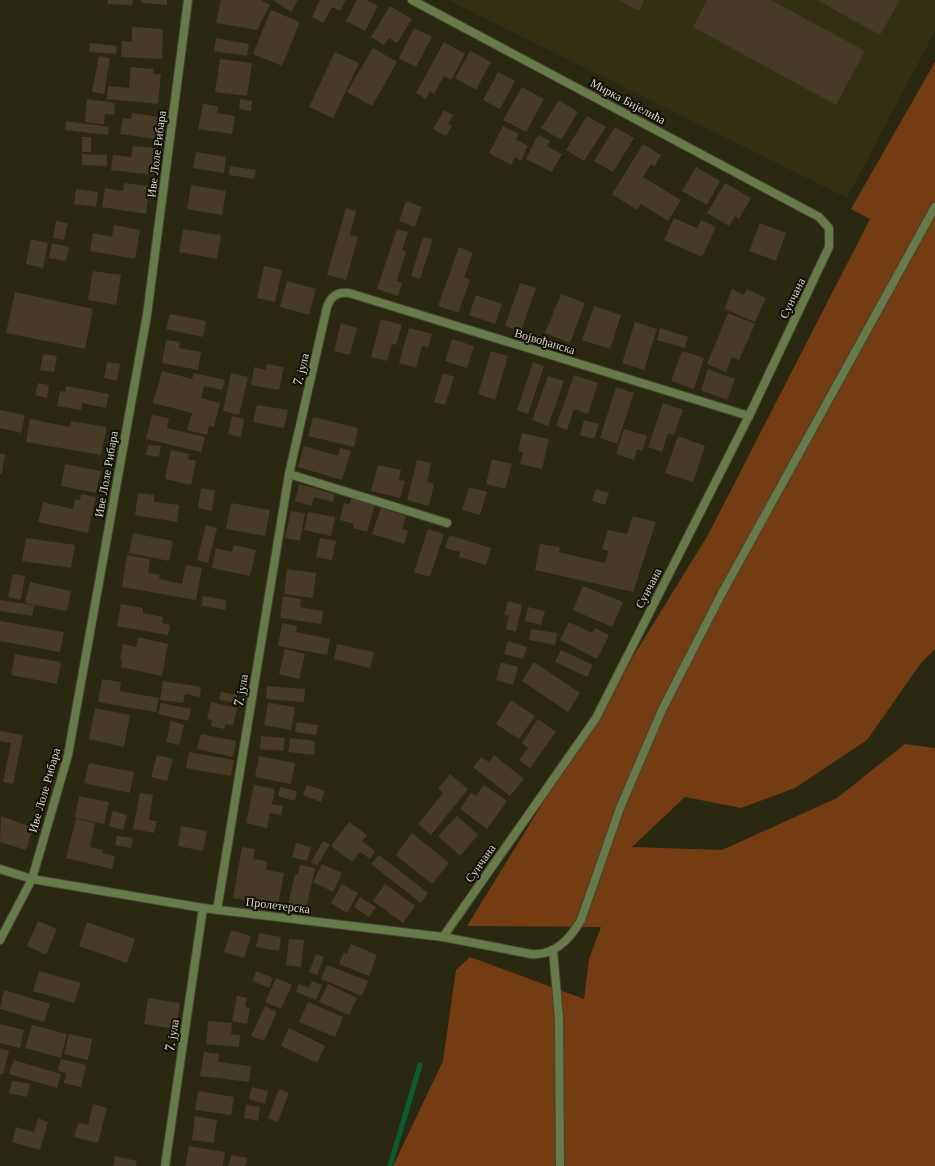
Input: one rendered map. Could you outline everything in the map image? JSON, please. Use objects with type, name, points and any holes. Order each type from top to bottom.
[{"type":"street","name":"Иве Лоле Рибара","points":[[0,940],[32,879],[68,756],[145,323],[188,0]]},
{"type":"street","name":"Мирка Бијелића","points":[[412,0],[819,217],[829,228]]},
{"type":"street","points":[[560,1166],[559,1019],[554,950],[572,935],[581,920],[620,808],[662,710],[722,593],[935,207]]},
{"type":"street","name":"Сунчана","points":[[443,937],[596,718],[748,416],[829,247],[829,228]]},
{"type":"street","name":"Војвођанска","points":[[335,295],[342,292],[349,293],[748,416]]},
{"type":"street","name":"7. јула","points":[[217,910],[289,474],[327,307],[335,295]]},
{"type":"street","points":[[289,474],[447,523]]},
{"type":"street","name":"Пролетерска","points":[[0,869],[32,879],[217,910],[443,937],[531,954],[541,955],[554,950]]},
{"type":"street","name":"7. јула","points":[[165,1166],[204,908]]},
{"type":"shaded area","points":[[448,0],[935,0],[935,31],[847,198]]},
{"type":"shaded area","points":[[935,62],[935,649],[921,663],[867,740],[795,788],[741,808],[685,797],[632,847],[722,850],[837,798],[905,744],[935,748],[935,1166],[393,1166],[443,1061],[456,970],[470,957],[584,999],[589,959],[601,927],[467,926],[708,535],[870,219],[851,209]]},
{"type":"building","points":[[108,0],[133,0],[132,5],[107,4]]},
{"type":"building","points":[[141,0],[167,0],[167,5],[141,3]]},
{"type":"building","points":[[221,0],[261,0],[270,5],[257,30],[216,23]]},
{"type":"building","points":[[273,0],[298,0],[291,12]]},
{"type":"building","points":[[320,0],[346,0],[340,11],[332,7],[323,23],[312,17]]},
{"type":"building","points":[[357,0],[366,0],[378,6],[365,31],[346,21]]},
{"type":"building","points":[[619,0],[644,0],[639,11]]},
{"type":"building","points":[[707,0],[771,0],[865,51],[836,105],[693,27]]},
{"type":"building","points":[[817,0],[900,0],[880,35]]},
{"type":"building","points":[[390,6],[412,19],[397,43],[389,38],[384,45],[371,37]]},
{"type":"building","points":[[271,10],[300,22],[282,66],[253,54]]},
{"type":"building","points":[[132,27],[163,29],[162,59],[121,57],[122,41],[132,42]]},
{"type":"building","points":[[414,28],[432,37],[416,67],[399,58]]},
{"type":"building","points":[[216,38],[249,44],[247,56],[214,51]]},
{"type":"building","points":[[444,42],[465,54],[451,80],[444,76],[434,94],[430,91],[426,99],[416,93]]},
{"type":"building","points":[[90,43],[117,46],[116,54],[89,52]]},
{"type":"building","points":[[373,48],[397,62],[372,106],[347,92]]},
{"type":"building","points":[[470,51],[491,62],[476,90],[455,78]]},
{"type":"building","points":[[335,52],[359,63],[333,118],[309,107]]},
{"type":"building","points":[[99,56],[110,58],[104,94],[92,92]]},
{"type":"building","points":[[220,59],[252,63],[247,96],[215,92]]},
{"type":"building","points":[[131,67],[154,69],[153,74],[161,74],[158,104],[107,99],[108,86],[129,88]]},
{"type":"building","points":[[498,72],[515,81],[500,109],[483,100]]},
{"type":"building","points":[[522,87],[544,99],[526,132],[503,120]]},
{"type":"building","points":[[87,99],[115,103],[114,115],[105,114],[104,124],[85,122]]},
{"type":"building","points":[[240,99],[252,101],[251,111],[239,109]]},
{"type":"building","points":[[559,100],[578,112],[561,140],[541,128]]},
{"type":"building","points":[[203,104],[218,106],[217,113],[235,116],[232,134],[198,129]]},
{"type":"building","points":[[444,110],[453,115],[448,124],[452,126],[446,136],[433,129]]},
{"type":"building","points":[[132,113],[159,117],[156,139],[120,134],[123,118],[131,119]]},
{"type":"building","points":[[587,116],[606,127],[584,161],[566,150]]},
{"type":"building","points":[[66,121],[109,127],[108,135],[65,130]]},
{"type":"building","points":[[503,126],[519,134],[516,139],[528,146],[521,161],[515,157],[511,165],[489,153]]},
{"type":"building","points":[[615,127],[634,138],[613,172],[594,161]]},
{"type":"building","points":[[538,135],[550,141],[547,146],[562,154],[552,172],[526,159]]},
{"type":"building","points":[[82,137],[91,137],[91,152],[82,152]]},
{"type":"building","points":[[643,144],[661,155],[655,166],[651,164],[643,177],[681,200],[668,221],[641,204],[637,210],[612,194]]},
{"type":"building","points":[[133,146],[156,148],[153,175],[111,170],[113,155],[131,157]]},
{"type":"building","points":[[196,152],[226,157],[224,173],[193,168]]},
{"type":"building","points":[[82,154],[107,155],[107,166],[82,165]]},
{"type":"building","points":[[230,166],[256,170],[254,179],[229,175]]},
{"type":"building","points":[[696,167],[720,181],[707,205],[682,191]]},
{"type":"building","points":[[124,183],[150,186],[146,214],[102,207],[105,188],[123,191]]},
{"type":"building","points":[[725,183],[751,198],[739,219],[735,216],[729,226],[707,213]]},
{"type":"building","points":[[191,185],[226,191],[222,215],[187,209]]},
{"type":"building","points":[[76,189],[98,192],[96,207],[74,204]]},
{"type":"building","points":[[406,201],[422,207],[415,227],[399,221]]},
{"type":"building","points":[[346,208],[356,211],[350,235],[358,237],[346,280],[327,275]]},
{"type":"building","points":[[674,218],[697,228],[701,220],[716,227],[702,257],[664,240]]},
{"type":"building","points":[[56,221],[68,223],[64,240],[53,238]]},
{"type":"building","points":[[760,223],[786,233],[776,261],[749,251]]},
{"type":"building","points":[[114,225],[140,230],[135,259],[90,251],[93,233],[112,237]]},
{"type":"building","points":[[183,229],[221,235],[217,259],[179,252]]},
{"type":"building","points":[[397,229],[408,232],[402,250],[406,252],[397,281],[402,283],[398,296],[377,289]]},
{"type":"building","points":[[423,237],[433,239],[420,279],[411,276]]},
{"type":"building","points":[[31,239],[48,243],[43,268],[26,264]]},
{"type":"building","points":[[52,243],[69,247],[66,261],[49,258]]},
{"type":"building","points":[[459,247],[473,253],[464,277],[470,280],[458,313],[438,306]]},
{"type":"building","points":[[264,266],[282,270],[275,302],[257,298]]},
{"type":"building","points":[[93,271],[121,275],[116,305],[88,300]]},
{"type":"building","points":[[287,281],[316,289],[309,315],[280,307]]},
{"type":"building","points":[[520,283],[536,288],[521,331],[505,326]]},
{"type":"building","points":[[732,289],[744,295],[747,289],[766,298],[755,322],[724,309]]},
{"type":"building","points":[[15,292],[93,309],[85,349],[6,333]]},
{"type":"building","points":[[561,294],[585,303],[570,343],[545,333]]},
{"type":"building","points":[[476,295],[502,304],[495,324],[469,315]]},
{"type":"building","points":[[594,306],[621,315],[610,349],[582,340]]},
{"type":"building","points":[[728,313],[755,324],[739,360],[732,357],[726,372],[707,364]]},
{"type":"building","points":[[170,314],[206,321],[203,337],[166,329]]},
{"type":"building","points":[[381,319],[402,325],[396,345],[392,344],[387,361],[371,357]]},
{"type":"building","points":[[635,322],[657,329],[644,370],[622,363]]},
{"type":"building","points":[[341,323],[357,328],[350,355],[334,351]]},
{"type":"building","points":[[409,328],[432,334],[428,348],[422,346],[416,368],[399,363]]},
{"type":"building","points":[[660,328],[688,337],[685,348],[657,340]]},
{"type":"building","points":[[452,339],[474,346],[467,368],[445,361]]},
{"type":"building","points":[[166,340],[180,342],[179,348],[201,352],[198,370],[162,363]]},
{"type":"building","points":[[491,351],[508,356],[495,400],[478,394]]},
{"type":"building","points":[[682,351],[704,358],[694,389],[671,381]]},
{"type":"building","points":[[43,354],[57,356],[54,372],[40,370]]},
{"type":"building","points":[[107,362],[120,364],[117,381],[104,378]]},
{"type":"building","points":[[533,362],[544,366],[528,414],[517,410]]},
{"type":"building","points":[[267,364],[284,367],[279,390],[251,385],[254,367],[266,370]]},
{"type":"building","points":[[708,369],[735,379],[727,400],[701,390]]},
{"type":"building","points":[[162,371],[192,379],[194,373],[225,380],[222,390],[204,386],[201,398],[220,403],[214,427],[209,426],[207,435],[187,430],[192,413],[153,403]]},
{"type":"building","points":[[231,373],[248,377],[239,415],[223,411]]},
{"type":"building","points":[[443,373],[454,377],[445,405],[434,402]]},
{"type":"building","points":[[574,375],[598,383],[588,414],[574,409],[567,430],[556,426]]},
{"type":"building","points":[[548,376],[564,381],[548,426],[532,420]]},
{"type":"building","points":[[38,383],[49,385],[47,398],[35,395]]},
{"type":"building","points":[[66,386],[109,394],[106,408],[82,403],[81,410],[57,406],[60,391],[65,392]]},
{"type":"building","points":[[616,387],[634,393],[617,444],[600,438]]},
{"type":"building","points":[[663,403],[683,410],[674,435],[668,433],[662,452],[648,447]]},
{"type":"building","points":[[257,405],[288,410],[284,428],[253,422]]},
{"type":"building","points":[[0,410],[25,415],[21,433],[0,428]]},
{"type":"building","points":[[152,415],[169,418],[167,428],[205,437],[201,452],[146,439]]},
{"type":"building","points":[[232,416],[244,419],[241,437],[228,434]]},
{"type":"building","points":[[313,417],[358,428],[354,447],[308,436]]},
{"type":"building","points":[[30,419],[70,427],[71,421],[107,427],[101,455],[26,442]]},
{"type":"building","points":[[584,420],[599,424],[594,439],[580,435]]},
{"type":"building","points":[[624,429],[647,436],[642,451],[637,449],[634,460],[616,454]]},
{"type":"building","points":[[522,433],[549,439],[542,469],[520,464],[523,452],[518,451]]},
{"type":"building","points":[[678,436],[705,446],[693,482],[665,473]]},
{"type":"building","points":[[148,445],[161,446],[159,457],[146,455]]},
{"type":"building","points":[[304,446],[338,456],[340,448],[351,451],[342,480],[298,467]]},
{"type":"building","points":[[171,450],[189,454],[188,459],[196,461],[191,485],[165,479]]},
{"type":"building","points":[[0,454],[5,454],[2,474],[0,474]]},
{"type":"building","points":[[492,459],[512,464],[505,489],[486,484]]},
{"type":"building","points":[[417,460],[431,463],[427,482],[434,484],[429,506],[407,500]]},
{"type":"building","points":[[65,464],[101,471],[96,493],[61,486]]},
{"type":"building","points":[[378,465],[401,470],[399,480],[405,481],[400,498],[371,491]]},
{"type":"building","points":[[299,484],[335,494],[333,502],[314,497],[311,506],[295,501]]},
{"type":"building","points":[[469,487],[487,492],[480,515],[462,510]]},
{"type":"building","points":[[201,488],[215,490],[212,511],[198,508]]},
{"type":"building","points":[[596,489],[609,493],[605,505],[592,501]]},
{"type":"building","points":[[138,493],[154,495],[154,502],[179,505],[177,522],[135,515]]},
{"type":"building","points":[[81,494],[96,497],[88,533],[38,522],[43,502],[73,509],[75,499],[80,500]]},
{"type":"building","points":[[351,498],[375,505],[367,532],[353,528],[354,524],[340,520],[344,503],[349,505]]},
{"type":"building","points":[[231,503],[270,510],[265,536],[226,529]]},
{"type":"building","points":[[381,508],[406,516],[402,529],[408,531],[404,544],[372,534]]},
{"type":"building","points":[[291,511],[305,513],[300,541],[285,538]]},
{"type":"building","points":[[308,512],[335,517],[331,536],[304,530]]},
{"type":"building","points":[[633,516],[656,522],[633,592],[535,570],[540,544],[560,547],[559,552],[605,563],[609,551],[602,549],[608,530],[627,534]]},
{"type":"building","points":[[206,525],[217,528],[208,563],[197,560]]},
{"type":"building","points":[[428,529],[444,534],[430,577],[414,572]]},
{"type":"building","points":[[133,533],[173,541],[169,561],[129,553]]},
{"type":"building","points":[[449,535],[491,548],[486,565],[459,557],[460,552],[445,548]]},
{"type":"building","points":[[26,538],[75,545],[71,568],[22,561]]},
{"type":"building","points":[[320,538],[336,541],[332,560],[316,557]]},
{"type":"building","points":[[234,545],[256,550],[250,576],[212,568],[216,548],[232,552]]},
{"type":"building","points":[[127,555],[150,559],[148,573],[160,575],[159,579],[182,584],[186,565],[202,568],[196,600],[122,587]]},
{"type":"building","points":[[287,569],[316,573],[313,598],[284,594]]},
{"type":"building","points":[[13,574],[25,576],[21,600],[8,597]]},
{"type":"building","points":[[30,582],[71,591],[67,611],[25,603]]},
{"type":"building","points":[[583,586],[623,602],[612,627],[573,610]]},
{"type":"building","points":[[203,596],[226,600],[225,610],[202,606]]},
{"type":"building","points":[[283,596],[301,599],[300,607],[323,611],[321,624],[280,618]]},
{"type":"building","points":[[0,600],[34,605],[32,616],[0,611]]},
{"type":"building","points":[[508,601],[522,605],[516,632],[506,629],[509,616],[504,615]]},
{"type":"building","points":[[121,604],[143,608],[143,613],[163,617],[162,623],[170,625],[168,635],[117,626]]},
{"type":"building","points":[[528,607],[545,611],[541,625],[525,621]]},
{"type":"building","points":[[0,621],[64,632],[60,652],[0,641]]},
{"type":"building","points":[[569,622],[592,633],[595,628],[609,635],[597,659],[560,640]]},
{"type":"building","points":[[282,623],[297,626],[296,632],[330,639],[327,655],[278,646]]},
{"type":"building","points":[[531,629],[557,633],[555,645],[529,640]]},
{"type":"building","points":[[138,637],[168,644],[162,676],[121,667],[122,660],[120,659],[123,644],[136,647]]},
{"type":"building","points":[[508,641],[527,647],[523,659],[504,654]]},
{"type":"building","points":[[337,644],[374,652],[370,668],[334,659]]},
{"type":"building","points":[[285,649],[305,654],[299,679],[279,674]]},
{"type":"building","points":[[561,650],[593,665],[587,677],[555,662]]},
{"type":"building","points":[[15,654],[61,662],[57,684],[11,675]]},
{"type":"building","points":[[501,662],[518,667],[513,685],[496,680]]},
{"type":"building","points":[[534,662],[580,693],[568,712],[522,681]]},
{"type":"building","points":[[102,679],[121,682],[120,691],[159,698],[156,712],[98,702]]},
{"type":"building","points":[[163,681],[201,687],[200,697],[185,694],[183,703],[160,700]]},
{"type":"building","points":[[267,686],[305,689],[304,702],[266,699]]},
{"type":"building","points":[[221,692],[237,695],[236,703],[219,700]]},
{"type":"building","points":[[511,700],[535,716],[519,739],[496,724]]},
{"type":"building","points":[[211,702],[237,708],[233,726],[226,724],[224,729],[211,726],[212,720],[207,719]]},
{"type":"building","points":[[161,703],[191,709],[188,721],[158,714]]},
{"type":"building","points":[[268,703],[295,707],[291,730],[264,725]]},
{"type":"building","points":[[95,708],[130,715],[124,747],[89,739]]},
{"type":"building","points":[[538,719],[556,732],[530,768],[519,760],[528,748],[522,743]]},
{"type":"building","points":[[171,721],[184,725],[179,745],[166,742]]},
{"type":"building","points":[[297,722],[318,725],[316,735],[295,732]]},
{"type":"building","points":[[0,731],[23,735],[13,784],[3,782],[11,743],[0,741]]},
{"type":"building","points":[[201,734],[236,741],[233,757],[197,749]]},
{"type":"building","points":[[261,736],[285,738],[283,751],[260,749]]},
{"type":"building","points":[[290,738],[315,741],[314,755],[288,752]]},
{"type":"building","points":[[189,752],[234,760],[231,776],[186,768]]},
{"type":"building","points":[[157,755],[173,759],[167,781],[151,777]]},
{"type":"building","points":[[494,755],[524,779],[510,796],[473,767],[481,757],[489,762]]},
{"type":"building","points":[[259,756],[295,763],[291,784],[255,777]]},
{"type":"building","points":[[89,763],[134,772],[130,793],[84,783]]},
{"type":"building","points":[[450,774],[468,789],[431,835],[418,824],[443,793],[438,789]]},
{"type":"building","points":[[254,785],[275,789],[272,804],[283,806],[281,815],[270,813],[267,828],[246,823]]},
{"type":"building","points":[[307,785],[325,791],[321,802],[303,795]]},
{"type":"building","points":[[484,785],[507,801],[487,829],[460,809],[471,793],[476,796]]},
{"type":"building","points":[[280,787],[297,791],[295,801],[278,796]]},
{"type":"building","points":[[140,793],[153,795],[149,820],[157,821],[154,833],[133,829]]},
{"type":"building","points":[[79,796],[109,802],[104,824],[75,818]]},
{"type":"building","points":[[113,811],[127,815],[123,830],[109,826]]},
{"type":"building","points":[[1,816],[33,828],[26,850],[0,842]]},
{"type":"building","points":[[457,816],[478,835],[460,856],[438,836]]},
{"type":"building","points":[[76,819],[95,823],[90,847],[103,850],[102,853],[115,856],[112,869],[66,858]]},
{"type":"building","points":[[349,822],[367,835],[362,841],[375,851],[370,859],[360,852],[352,862],[331,846]]},
{"type":"building","points":[[181,826],[207,831],[203,851],[178,846]]},
{"type":"building","points":[[412,833],[449,863],[432,884],[396,855]]},
{"type":"building","points":[[117,836],[133,838],[131,848],[115,845]]},
{"type":"building","points":[[323,841],[330,844],[317,866],[311,862]]},
{"type":"building","points":[[296,843],[311,847],[307,861],[292,857]]},
{"type":"building","points":[[242,847],[255,849],[253,859],[267,861],[266,870],[284,873],[278,906],[233,898]]},
{"type":"building","points":[[379,855],[428,893],[421,903],[371,864]]},
{"type":"building","points":[[322,864],[342,873],[333,892],[313,882]]},
{"type":"building","points":[[300,865],[315,868],[306,909],[288,905],[295,874],[298,874]]},
{"type":"building","points":[[342,884],[358,893],[347,913],[331,903]]},
{"type":"building","points":[[385,884],[415,906],[403,923],[373,901]]},
{"type":"building","points":[[360,897],[376,907],[369,917],[354,907]]},
{"type":"building","points":[[38,921],[57,929],[46,955],[27,946]]},
{"type":"building","points":[[87,922],[135,939],[127,963],[79,946]]},
{"type":"building","points":[[231,930],[251,936],[244,958],[224,952]]},
{"type":"building","points":[[259,933],[281,937],[279,951],[256,947]]},
{"type":"building","points":[[289,939],[304,940],[301,967],[286,965]]},
{"type":"building","points":[[351,944],[377,955],[369,976],[339,964],[344,952],[347,954]]},
{"type":"building","points":[[316,954],[324,957],[317,975],[309,972]]},
{"type":"building","points":[[327,965],[368,981],[362,996],[321,979]]},
{"type":"building","points":[[39,971],[81,983],[74,1003],[33,991]]},
{"type":"building","points":[[256,971],[273,978],[269,988],[252,981]]},
{"type":"building","points":[[276,978],[292,985],[281,1009],[265,1002]]},
{"type":"building","points":[[312,981],[322,985],[316,1000],[296,992],[299,984],[309,988]]},
{"type":"building","points":[[328,984],[357,998],[349,1015],[319,1002]]},
{"type":"building","points":[[4,990],[50,1004],[44,1022],[0,1009]]},
{"type":"building","points":[[237,996],[247,998],[245,1007],[250,1008],[247,1024],[232,1021]]},
{"type":"building","points":[[148,998],[180,1003],[176,1029],[144,1024]]},
{"type":"building","points":[[308,1002],[343,1017],[335,1037],[299,1022]]},
{"type":"building","points":[[265,1006],[277,1012],[264,1041],[251,1036]]},
{"type":"building","points":[[208,1021],[232,1023],[231,1034],[240,1035],[239,1047],[206,1044]]},
{"type":"building","points":[[0,1024],[24,1030],[20,1048],[0,1043]]},
{"type":"building","points":[[32,1025],[67,1034],[61,1058],[25,1048]]},
{"type":"building","points":[[289,1028],[325,1046],[317,1063],[281,1046]]},
{"type":"building","points":[[69,1034],[92,1039],[88,1060],[64,1054]]},
{"type":"building","points":[[0,1048],[9,1051],[3,1074],[0,1074]]},
{"type":"building","points":[[204,1052],[219,1054],[218,1062],[251,1066],[249,1082],[200,1076]]},
{"type":"building","points":[[61,1059],[86,1065],[81,1087],[64,1083],[66,1073],[58,1071]]},
{"type":"building","points":[[14,1060],[61,1074],[57,1088],[9,1074]]},
{"type":"building","points":[[12,1081],[30,1084],[27,1097],[9,1093]]},
{"type":"building","points":[[252,1087],[268,1091],[265,1104],[249,1099]]},
{"type":"building","points":[[279,1089],[289,1093],[278,1122],[268,1118]]},
{"type":"building","points":[[198,1091],[234,1097],[231,1115],[195,1110]]},
{"type":"building","points":[[93,1104],[107,1108],[98,1143],[74,1137],[78,1123],[88,1125]]},
{"type":"building","points":[[246,1105],[260,1107],[258,1121],[244,1118]]},
{"type":"building","points":[[195,1116],[217,1120],[214,1143],[192,1140]]},
{"type":"building","points":[[38,1118],[48,1122],[40,1150],[12,1142],[16,1127],[34,1132]]},
{"type":"building","points":[[189,1146],[225,1152],[223,1166],[185,1166]]},
{"type":"building","points":[[231,1155],[247,1158],[245,1166],[228,1166]]},
{"type":"building","points":[[115,1156],[137,1161],[136,1166],[113,1166]]},
{"type":"waterway","points":[[390,1166],[420,1065]]}]
